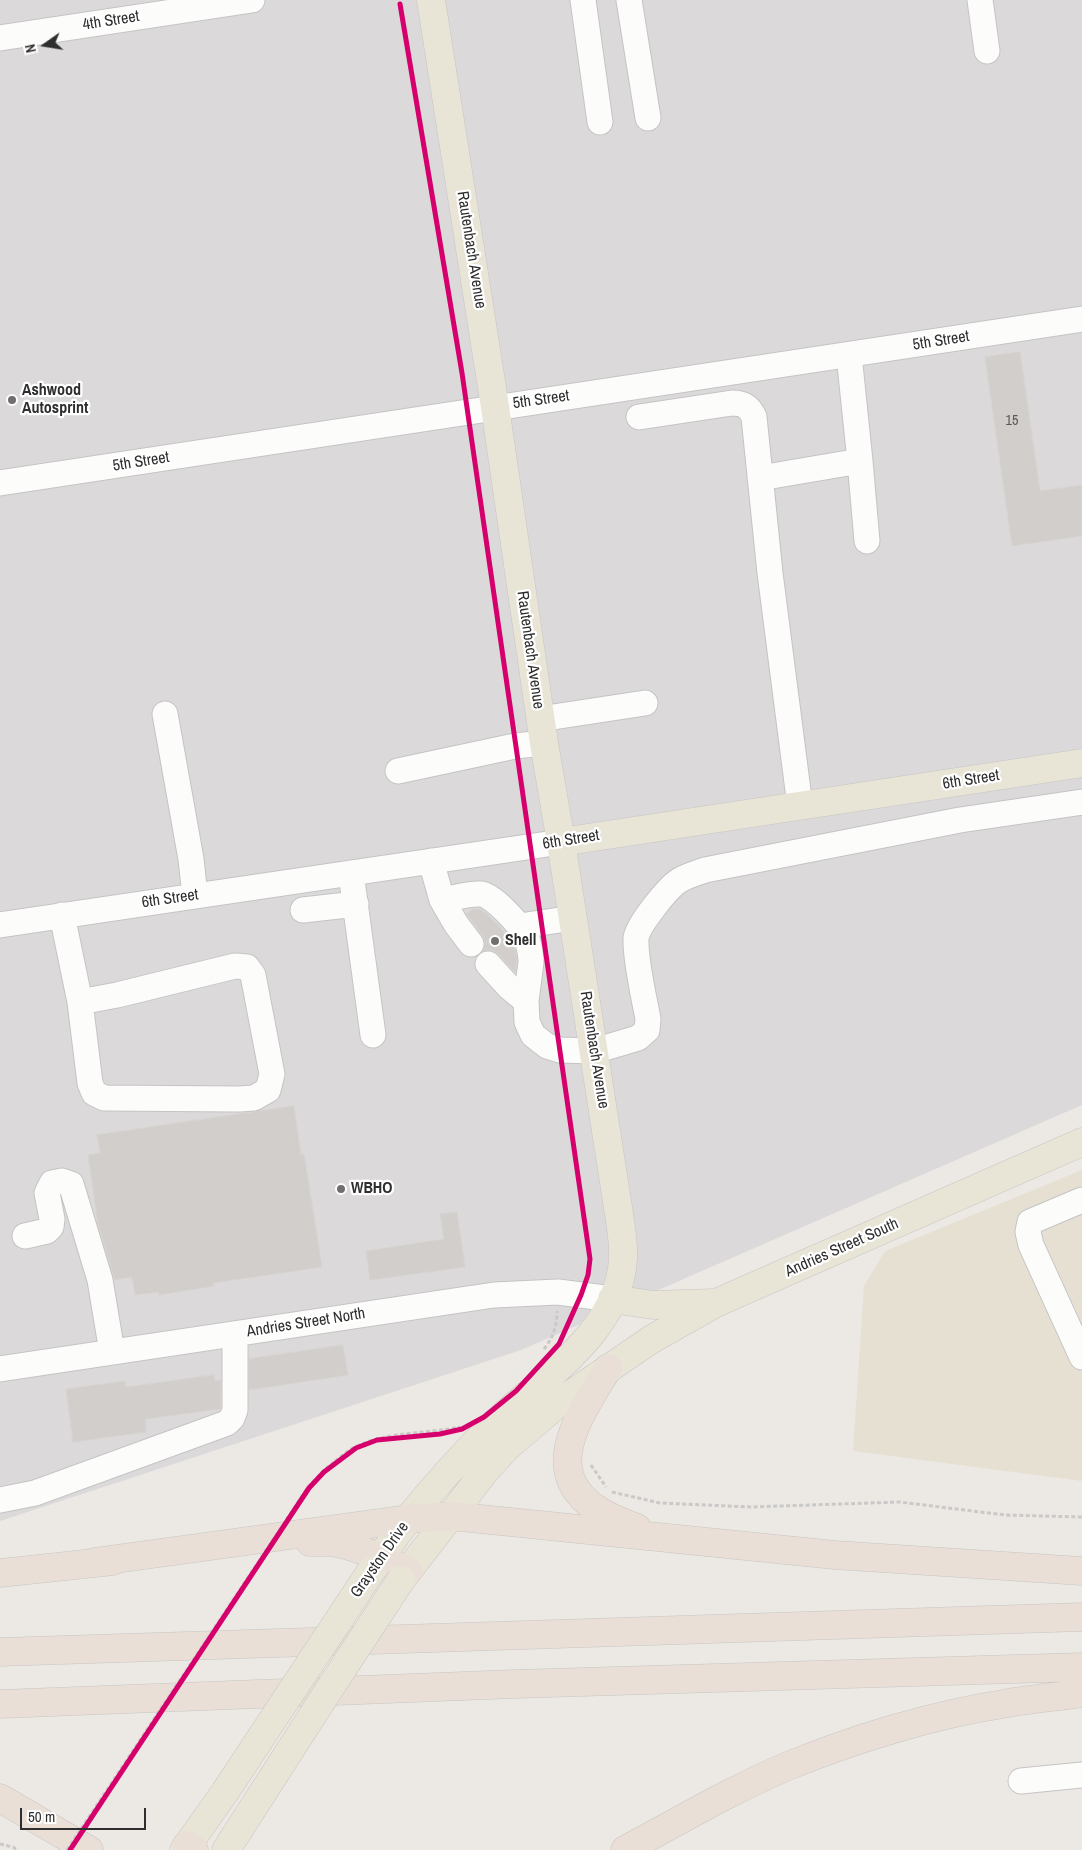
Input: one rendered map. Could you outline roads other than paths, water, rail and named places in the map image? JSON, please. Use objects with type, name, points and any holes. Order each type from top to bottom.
[{"type":"highway","points":[[608,1368],[572,1430],[567,1458],[568,1470],[580,1493],[590,1504],[609,1516],[661,1538]]},
{"type":"highway","points":[[94,1562],[408,1519],[451,1516],[835,1555],[1082,1571]]},
{"type":"highway","points":[[0,1573],[290,1542],[331,1542],[376,1565],[405,1576]]},
{"type":"highway","points":[[0,1652],[1082,1617]]},
{"type":"highway","points":[[0,1704],[525,1684],[1082,1667]]},
{"type":"highway","points":[[625,1850],[732,1792],[788,1766],[869,1736],[956,1713],[1002,1704],[1082,1693]]},
{"type":"highway","points":[[0,1798],[89,1850]]},
{"type":"highway","points":[[0,1809],[42,1836],[58,1850]]},
{"type":"main road","name":"Rautenbach Avenue","points":[[431,0],[622,1242],[623,1260],[612,1299]]},
{"type":"main road","name":"6th Street","points":[[561,842],[1082,763]]},
{"type":"main road","name":"Andries Street South","points":[[608,1368],[652,1339],[716,1303],[1082,1142]]},
{"type":"main road","points":[[612,1299],[653,1304],[716,1303]]},
{"type":"main road","name":"Grayston Drive","points":[[188,1848],[408,1519],[488,1430],[575,1352],[599,1323],[612,1299]]},
{"type":"main road","name":"Grayston Drive","points":[[226,1850],[332,1685],[405,1576],[486,1470],[507,1447],[561,1401],[608,1368]]},
{"type":"street","name":"4th Street","points":[[0,38],[177,5],[252,0]]},
{"type":"street","points":[[583,0],[600,122]]},
{"type":"street","points":[[629,0],[648,118]]},
{"type":"street","points":[[980,0],[987,51]]},
{"type":"street","name":"5th Street","points":[[0,483],[1082,320]]},
{"type":"street","points":[[849,355],[867,541]]},
{"type":"street","points":[[638,417],[732,402],[743,403],[751,409],[754,416],[786,708],[800,806]]},
{"type":"street","points":[[760,478],[860,462]]},
{"type":"street","points":[[398,771],[515,746],[542,731],[645,703]]},
{"type":"street","points":[[165,714],[189,850],[195,896]]},
{"type":"street","points":[[442,900],[480,894],[490,897],[520,926],[529,946],[531,960],[526,1001],[529,1029],[547,1046],[560,1050],[594,1051],[638,1038],[647,1030],[648,1019],[636,949],[636,936],[639,928],[667,890],[680,880],[705,870],[960,820],[1082,802]]},
{"type":"street","name":"6th Street","points":[[0,925],[561,842]]},
{"type":"street","points":[[480,894],[482,854]]},
{"type":"street","points":[[431,861],[442,900],[456,924],[472,944]]},
{"type":"street","points":[[351,874],[373,1035]]},
{"type":"street","points":[[303,910],[356,904]]},
{"type":"street","points":[[62,915],[80,1002],[90,1083],[94,1093],[104,1098],[238,1100],[254,1098],[268,1090],[272,1074],[252,975],[247,967],[235,966],[117,995],[80,1002]]},
{"type":"street","points":[[520,926],[573,918]]},
{"type":"street","points":[[488,964],[509,987],[526,1001]]},
{"type":"street","points":[[24,1236],[47,1232],[51,1227],[52,1219],[47,1193],[52,1183],[62,1181],[71,1184],[100,1280],[112,1352]]},
{"type":"street","points":[[1082,1200],[1030,1222],[1028,1232],[1031,1246],[1082,1357]]},
{"type":"street","name":"Andries Street North","points":[[1,1364],[112,1352],[494,1295],[558,1292],[612,1299]]},
{"type":"street","points":[[0,1500],[35,1493],[227,1422],[232,1418],[235,1410],[235,1334]]},
{"type":"street","points":[[1021,1781],[1082,1775]]},
{"type":"place","name":"Ashwood Autosprint","points":[[12,400]]},
{"type":"place","name":"Shell","points":[[495,941]]},
{"type":"place","name":"WBHO","points":[[341,1189]]}]
